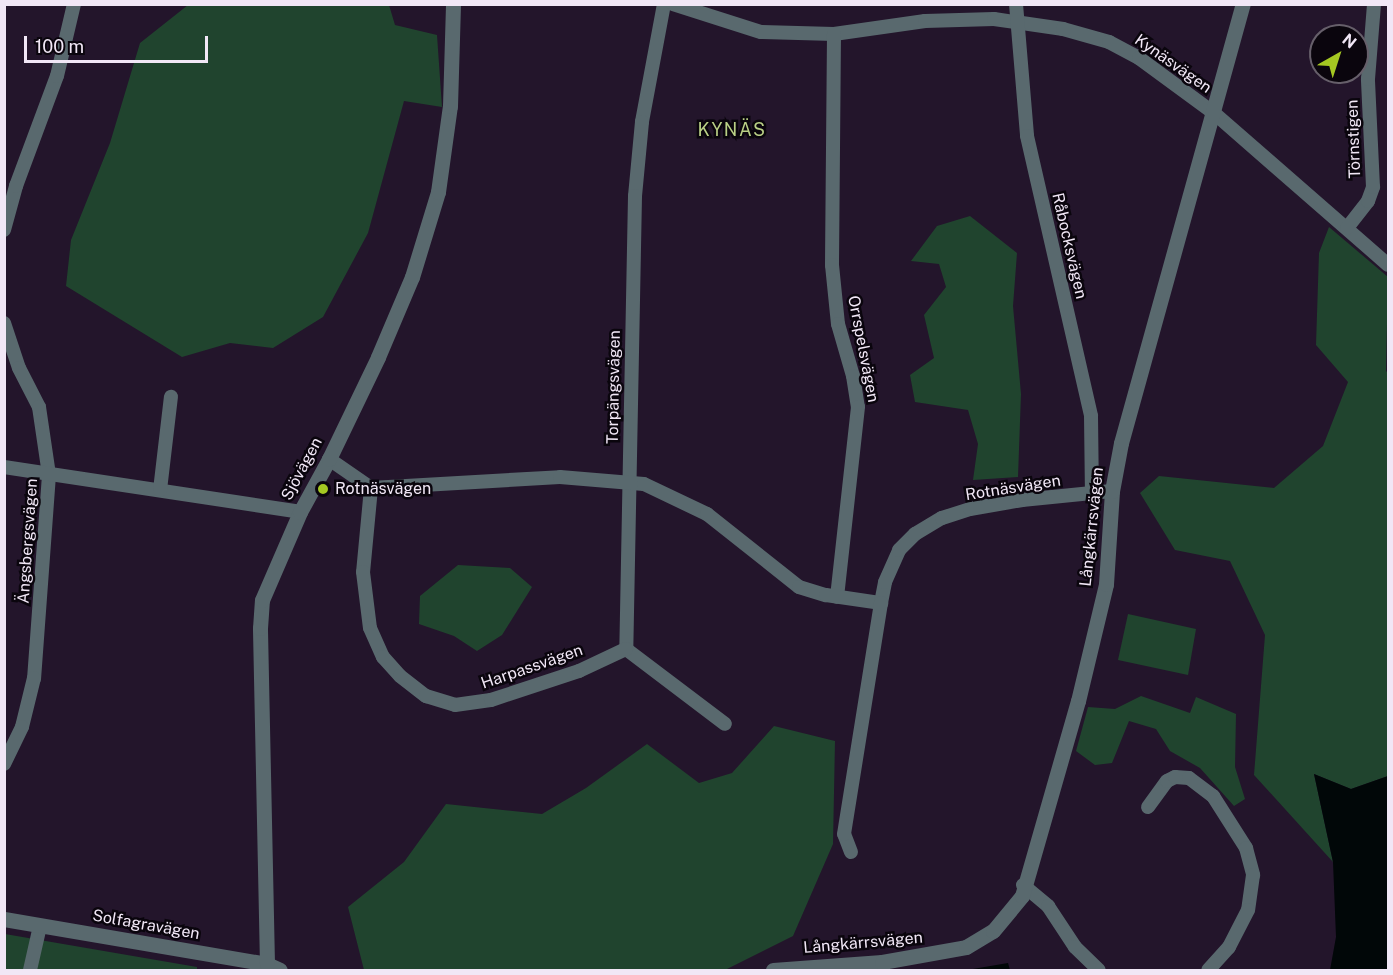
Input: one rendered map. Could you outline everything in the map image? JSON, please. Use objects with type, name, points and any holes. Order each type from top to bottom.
[{"type":"street","points":[[4,230],[16,186],[57,76],[74,4]]},
{"type":"street","name":"Sjövägen","points":[[273,968],[261,607],[268,583],[300,512],[329,459],[412,277],[438,192],[450,106],[453,4]]},
{"type":"street","name":"Torpängsvägen","points":[[626,648],[634,196],[642,122],[664,4]]},
{"type":"street","name":"Kynäsvägen","points":[[672,4],[761,32],[834,34],[925,21],[973,18],[1017,20],[1078,32],[1125,49],[1214,113],[1389,265]]},
{"type":"street","name":"Råbocksvägen","points":[[1016,4],[1027,136],[1091,416],[1092,494]]},
{"type":"street","name":"Långkärrsvägen","points":[[773,970],[875,963],[966,947],[993,931],[1008,917],[1022,896],[1023,885],[1078,701],[1106,584],[1112,491],[1121,443],[1214,113],[1242,4]]},
{"type":"street","name":"Törnstigen","points":[[1347,228],[1368,201],[1373,187],[1368,78],[1374,4]]},
{"type":"street","name":"Orrspelsvägen","points":[[834,34],[832,265],[838,324],[858,407],[837,597]]},
{"type":"street","name":"Ängsbergsvägen","points":[[4,323],[19,368],[39,407],[49,474],[34,678],[22,727],[4,764]]},
{"type":"street","points":[[160,490],[171,397]]},
{"type":"street","points":[[329,459],[371,488],[560,477],[629,481],[658,489],[692,504],[739,536],[771,567],[792,583],[811,591],[837,597],[881,603],[844,834],[851,852]]},
{"type":"street","points":[[4,467],[300,512]]},
{"type":"street","name":"Harpassvägen","points":[[371,488],[363,572],[370,628],[383,657],[400,676],[426,696],[455,705],[491,700],[579,671],[626,648]]},
{"type":"street","name":"Rotnäsvägen","points":[[881,603],[885,582],[899,550],[915,534],[942,518],[970,509],[1022,500],[1112,491]]},
{"type":"street","points":[[626,648],[725,724]]},
{"type":"street","points":[[1148,807],[1167,781],[1175,777],[1189,778],[1213,796],[1246,848],[1253,875],[1248,910],[1229,947],[1208,970]]},
{"type":"street","points":[[1023,885],[1048,906],[1075,947],[1099,970]]},
{"type":"street","name":"Solfagravägen","points":[[4,919],[273,968]]},
{"type":"street","points":[[30,970],[40,926]]},
{"type":"green space","points":[[188,5],[389,5],[395,25],[437,35],[442,107],[404,101],[368,233],[323,317],[273,348],[230,343],[182,357],[66,286],[71,240],[110,143],[140,43]]},
{"type":"green space","points":[[970,216],[1017,253],[1013,306],[1021,394],[1018,477],[973,480],[978,444],[968,410],[915,402],[910,375],[934,358],[924,315],[946,287],[939,264],[911,261],[937,226]]},
{"type":"green space","points":[[1329,227],[1388,277],[1386,371],[1388,373],[1388,776],[1351,789],[1314,774],[1333,862],[1254,775],[1265,635],[1230,561],[1175,550],[1140,493],[1159,476],[1274,488],[1323,446],[1348,382],[1316,345],[1319,253]]},
{"type":"green space","points":[[458,565],[510,568],[532,587],[502,635],[477,651],[454,636],[419,624],[420,596]]},
{"type":"green space","points":[[1128,614],[1196,629],[1188,675],[1118,660]]},
{"type":"green space","points":[[1141,696],[1190,713],[1196,697],[1236,714],[1235,767],[1245,799],[1234,806],[1200,768],[1170,751],[1156,729],[1129,721],[1112,763],[1095,765],[1076,751],[1088,707],[1115,709]]},
{"type":"green space","points":[[774,726],[835,741],[833,844],[793,936],[725,970],[364,970],[348,907],[404,862],[446,804],[542,814],[586,788],[647,744],[699,783],[732,773]]},
{"type":"green space","points":[[5,934],[197,967],[197,970],[5,970]]},
{"type":"shaded area","points":[[1314,774],[1351,789],[1388,776],[1388,970],[1330,970],[1336,937],[1333,862]]},
{"type":"shaded area","points":[[1008,963],[1010,970],[967,970]]},
{"type":"place","name":"Rotnäsvägen","points":[[323,489]]},
{"type":"district","name":"KYNÄS","points":[[732,130]]}]
